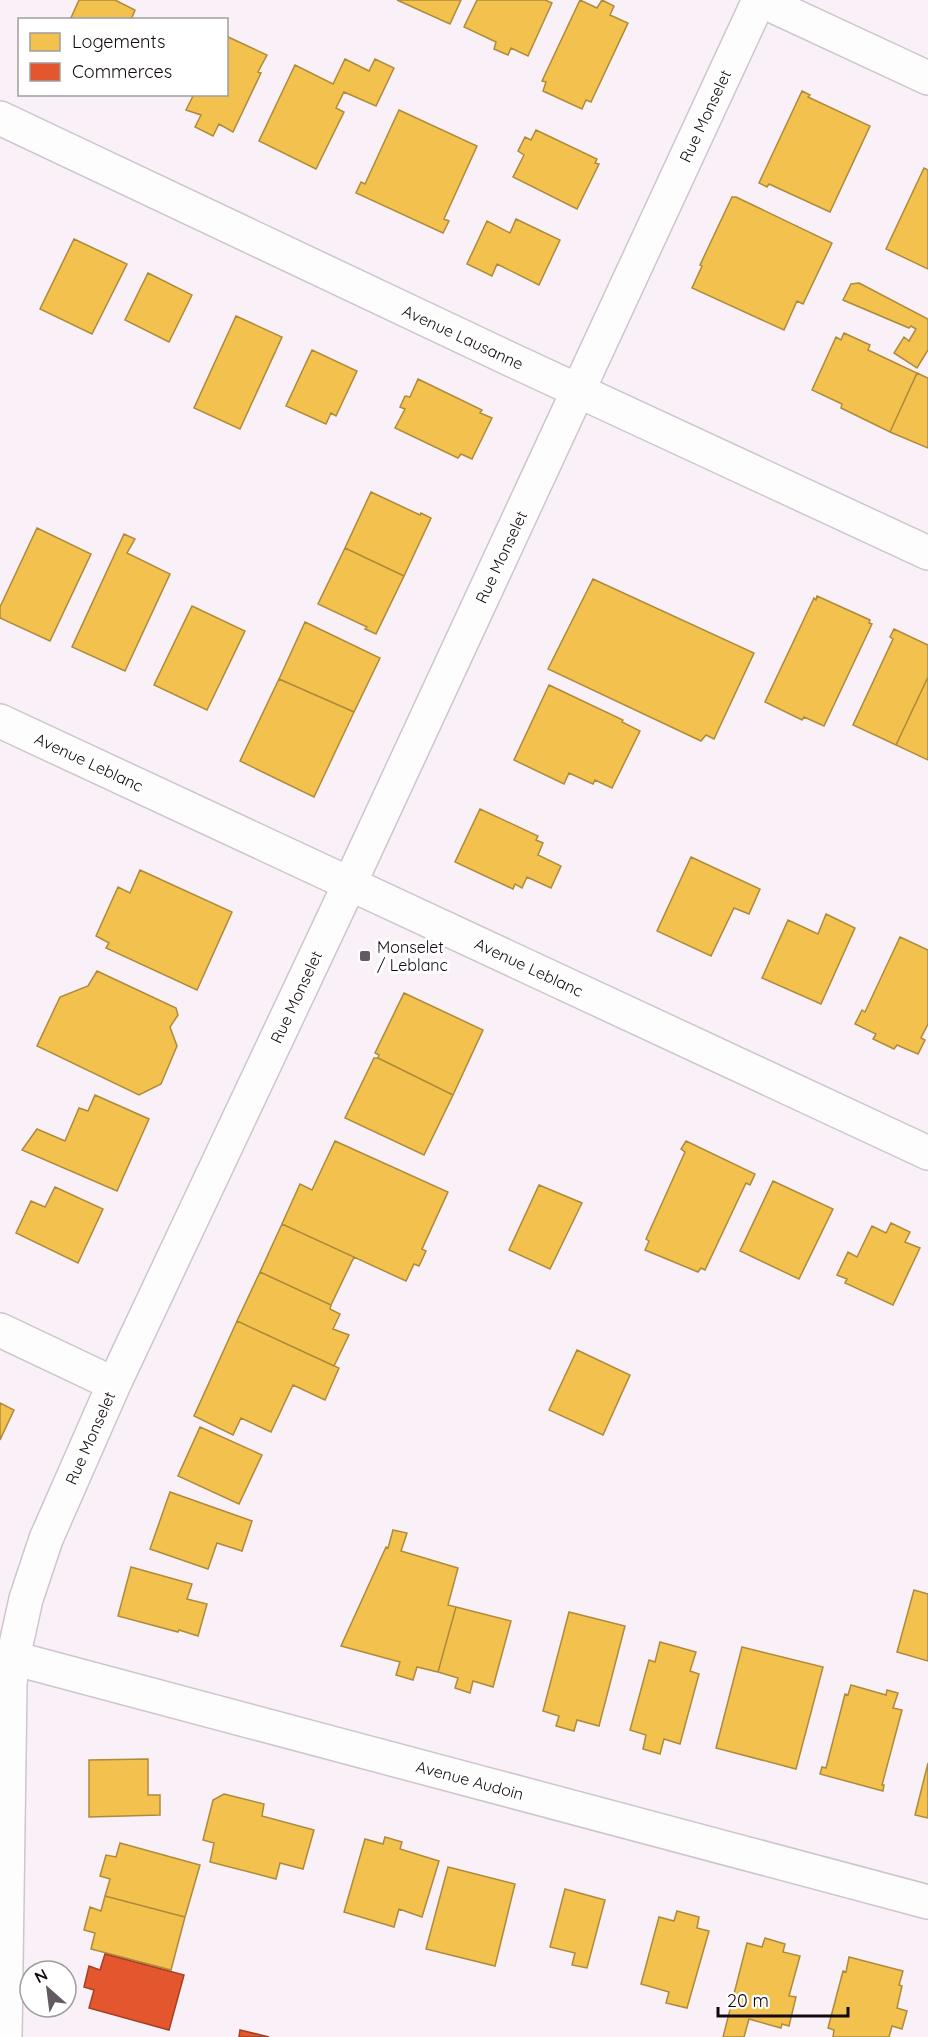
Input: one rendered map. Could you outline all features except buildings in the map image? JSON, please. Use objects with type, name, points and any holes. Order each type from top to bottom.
[{"type":"street","points":[[760,0],[928,78]]},
{"type":"street","name":"Rue Monselet","points":[[5,2037],[9,1716],[13,1658],[26,1599],[46,1539],[114,1384],[350,883],[760,0]]},
{"type":"street","name":"Avenue Lausanne","points":[[0,118],[514,361],[928,553]]},
{"type":"street","name":"Avenue Leblanc","points":[[0,721],[928,1153]]},
{"type":"street","points":[[0,1330],[114,1384]]},
{"type":"street","name":"Avenue Audoin","points":[[13,1658],[928,1902]]},
{"type":"place","name":"Monselet / Leblanc","points":[[365,956]]}]
